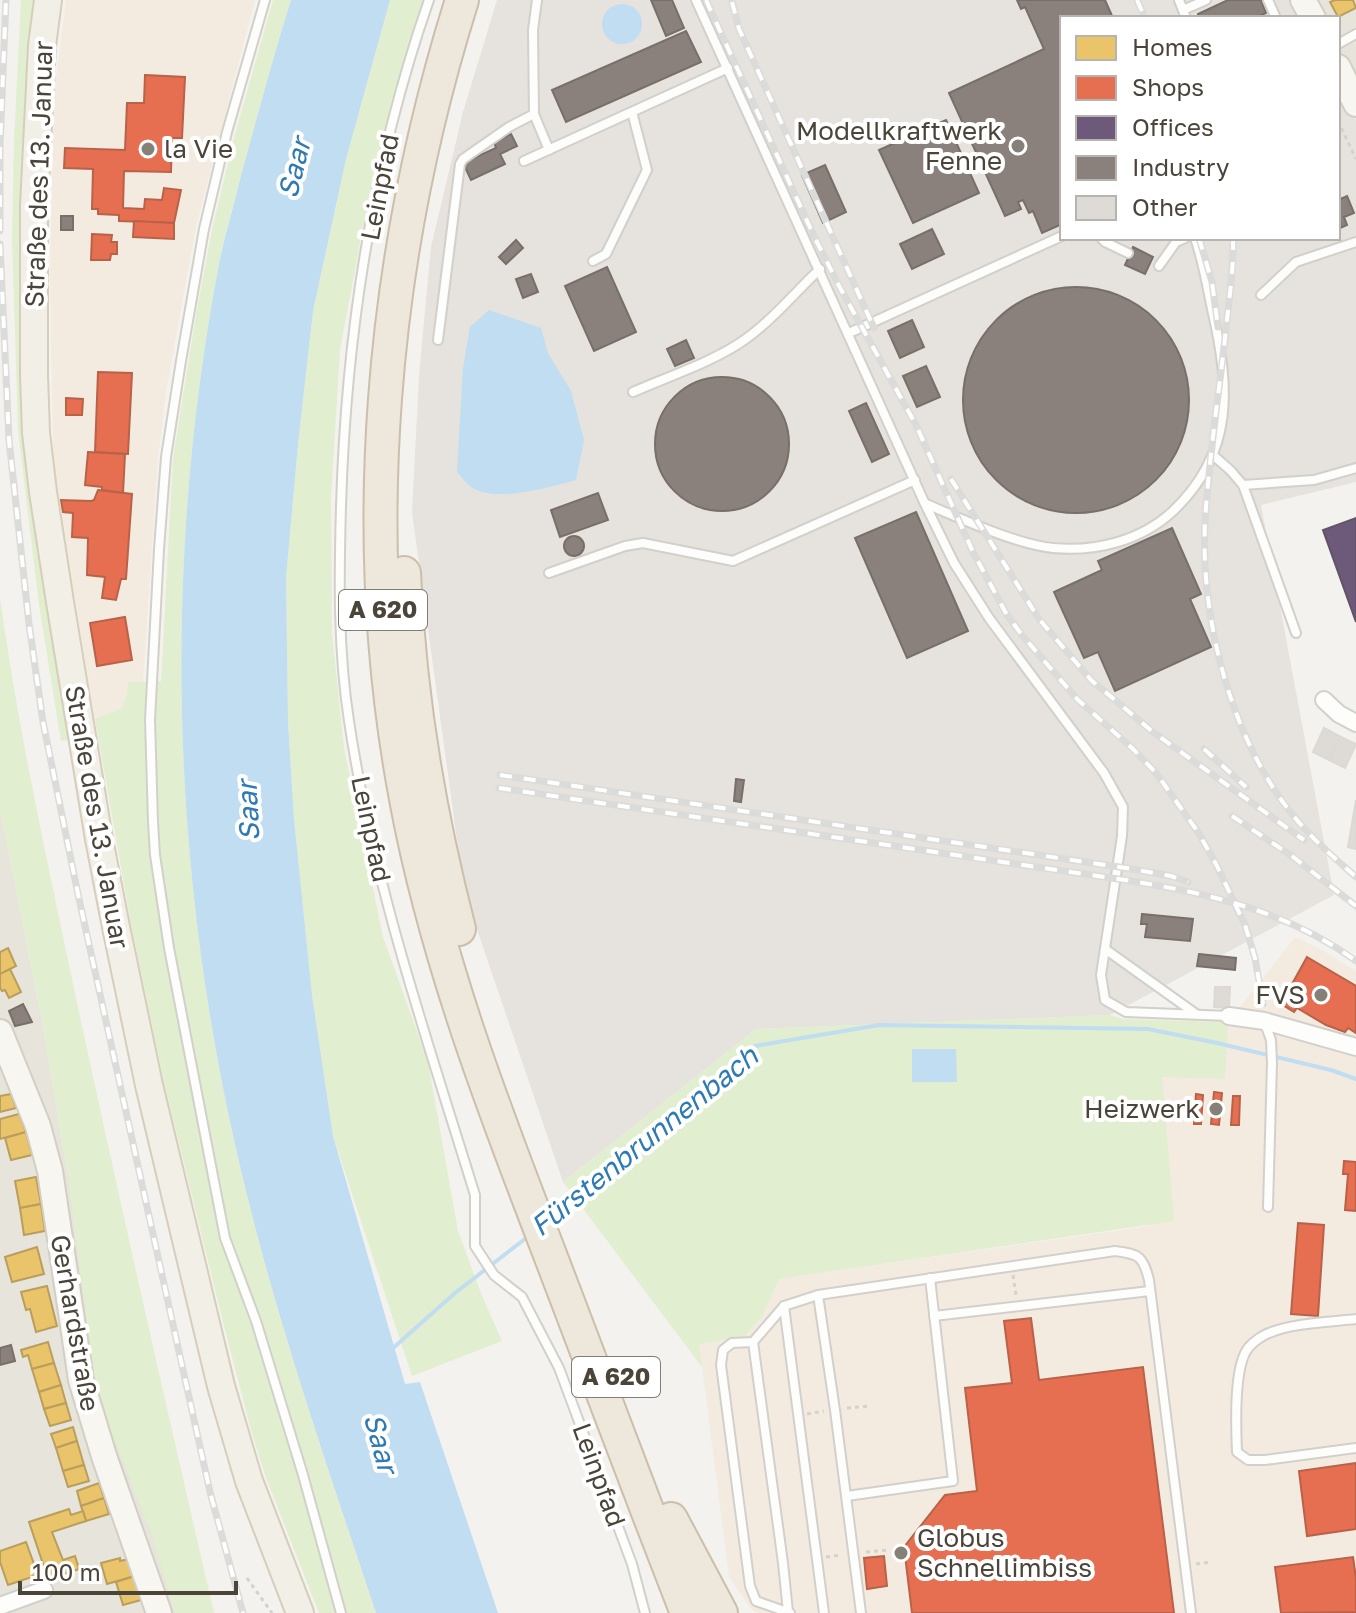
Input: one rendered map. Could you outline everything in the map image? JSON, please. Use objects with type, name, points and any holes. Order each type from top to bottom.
[{"type":"highway","name":"A 620","points":[[462,0],[422,143],[398,272],[389,362],[381,537],[384,618],[395,736],[426,889],[470,1034],[554,1238],[662,1523],[687,1613]]},
{"type":"highway","name":"A 620","points":[[482,0],[441,149],[416,280],[401,466],[406,614],[419,729],[448,887],[540,1203]]},
{"type":"highway","name":"A 620","points":[[662,1523],[707,1613]]},
{"type":"highway","points":[[662,1523],[669,1613]]},
{"type":"highway","points":[[662,1523],[721,1613]]},
{"type":"main road","name":"Straße des 13. Januar","points":[[48,0],[42,46],[34,193],[34,375],[36,433],[57,587],[99,839],[149,1085],[225,1399],[249,1481],[300,1613]]},
{"type":"street","points":[[1340,71],[1356,104]]},
{"type":"street","points":[[1324,700],[1339,714],[1356,723]]},
{"type":"street","points":[[1229,1016],[1264,1021],[1356,1047]]},
{"type":"street","name":"Gerhardstraße","points":[[0,1032],[38,1126],[50,1171],[81,1380],[159,1613]]},
{"type":"street","points":[[0,1606],[44,1590]]},
{"type":"lane","points":[[265,0],[227,132],[204,229],[166,457],[150,720],[153,822],[169,948],[225,1238],[256,1321],[341,1613]]},
{"type":"lane","name":"Leinpfad","points":[[429,0],[399,95],[371,224],[348,375],[341,489],[340,620],[349,721],[371,841],[387,904],[475,1195],[475,1246],[494,1275],[522,1297],[559,1368],[632,1564],[645,1613]]},
{"type":"lane","points":[[537,0],[533,30],[534,114],[549,150]]},
{"type":"lane","points":[[696,0],[954,563],[989,618],[1104,773],[1123,807],[1122,836],[1101,975],[1105,1000],[1126,1012],[1229,1016]]},
{"type":"lane","points":[[1179,0],[1185,14],[1206,0]]},
{"type":"lane","points":[[524,161],[728,68]]},
{"type":"lane","points":[[593,261],[606,254],[647,170],[632,112]]},
{"type":"lane","points":[[438,340],[460,164],[509,127],[534,114]]},
{"type":"lane","points":[[849,333],[1060,237]]},
{"type":"lane","points":[[1103,240],[1128,253]]},
{"type":"lane","points":[[1159,266],[1180,240]]},
{"type":"lane","points":[[925,504],[1025,542],[1062,548],[1097,547],[1145,532],[1182,502],[1201,479],[1214,456],[1223,415],[1219,337],[1196,240]]},
{"type":"lane","points":[[1261,295],[1296,262],[1356,242]]},
{"type":"lane","points":[[633,392],[723,353],[747,338],[820,269]]},
{"type":"lane","points":[[1214,456],[1243,485],[1296,633]]},
{"type":"lane","points":[[1243,485],[1314,480],[1356,468]]},
{"type":"lane","points":[[549,573],[625,546],[643,543],[733,561],[915,480]]},
{"type":"lane","points":[[1105,949],[1196,1014]]},
{"type":"lane","points":[[1264,1021],[1271,1040],[1272,1063],[1268,1207]]},
{"type":"lane","points":[[753,1342],[789,1613],[756,1601],[750,1586],[721,1365],[723,1350],[732,1343],[753,1342],[784,1306],[818,1295],[1115,1251],[1127,1252],[1142,1259],[1150,1291],[1191,1613]]},
{"type":"lane","points":[[847,1496],[953,1481],[930,1278]]},
{"type":"lane","points":[[934,1316],[1150,1291]]},
{"type":"lane","points":[[818,1295],[861,1613]]},
{"type":"lane","points":[[784,1306],[824,1613]]},
{"type":"lane","points":[[1356,1319],[1268,1333],[1247,1348],[1241,1366],[1236,1404],[1237,1452],[1248,1460],[1356,1448]]},
{"type":"path","points":[[1340,125],[1356,159]]},
{"type":"path","points":[[1340,136],[1344,134]]},
{"type":"path","points":[[1013,1266],[1017,1306]]},
{"type":"path","points":[[1184,1566],[1212,1562]]},
{"type":"path","points":[[247,1578],[272,1613]]},
{"type":"shaded area","points":[[66,0],[255,0],[196,227],[166,392],[158,459],[143,681],[128,682],[122,708],[95,719],[53,453],[50,275],[52,155],[54,94]]},
{"type":"shaded area","points":[[497,0],[1295,0],[1304,16],[1060,16],[1060,240],[1340,240],[1340,87],[1356,120],[1356,482],[1261,505],[1334,895],[1110,1015],[756,1029],[563,1182],[464,891],[412,512],[419,376],[431,247],[463,112]]},
{"type":"shaded area","points":[[1310,0],[1356,0],[1356,93],[1340,59],[1340,16],[1318,16]]},
{"type":"shaded area","points":[[0,808],[43,1026],[67,1171],[153,1535],[175,1613],[0,1613]]},
{"type":"shaded area","points":[[1295,937],[1356,971],[1356,1613],[760,1613],[752,1610],[729,1577],[699,1344],[744,1337],[762,1317],[779,1279],[1149,1226],[1162,1077],[1228,1022]]},
{"type":"green space","points":[[21,0],[36,0],[24,238],[74,739],[61,741],[39,605],[18,430],[12,238]]},
{"type":"green space","points":[[273,0],[291,0],[222,251],[201,375],[189,486],[182,597],[182,709],[187,821],[198,932],[215,1043],[237,1153],[283,1327],[376,1613],[319,1613],[265,1475],[223,1322],[164,1082],[131,924],[95,719],[122,708],[128,682],[161,681],[173,458],[197,309],[235,134]]},
{"type":"green space","points":[[390,0],[424,0],[392,100],[364,222],[340,350],[331,498],[332,633],[344,748],[383,937],[428,1062],[458,1231],[502,1341],[412,1376],[333,1136],[312,995],[294,819],[288,722],[286,578],[313,311],[346,159]]},
{"type":"green space","points":[[0,598],[45,852],[214,1613],[175,1613],[152,1535],[105,1416],[94,1377],[67,1171],[43,1026],[0,808]]},
{"type":"green space","points":[[1110,1015],[1123,1019],[1228,1022],[1225,1079],[1162,1077],[1174,1221],[779,1279],[762,1317],[744,1337],[699,1344],[702,1367],[563,1182],[756,1029]]},
{"type":"water","name":"Saar","points":[[291,0],[390,0],[346,159],[313,311],[286,578],[288,722],[294,819],[312,995],[333,1136],[405,1384],[420,1382],[498,1613],[376,1613],[266,1269],[237,1153],[215,1043],[198,932],[187,821],[182,709],[182,597],[189,486],[201,375],[219,264]]},
{"type":"water","points":[[622,4],[636,10],[642,24],[636,38],[622,44],[608,38],[602,24],[608,10]]},
{"type":"water","points":[[489,310],[541,328],[548,353],[571,391],[584,440],[576,480],[522,492],[492,494],[470,486],[457,472],[463,368],[470,327]]},
{"type":"water","points":[[912,1049],[956,1049],[957,1082],[912,1082]]},
{"type":"building: Homes","points":[[1353,0],[1356,8],[1337,16],[1330,2]]},
{"type":"building: Homes","points":[[8,948],[16,966],[0,974],[0,952]]},
{"type":"building: Homes","points":[[10,969],[21,992],[9,998],[0,988],[0,974]]},
{"type":"building: Homes","points":[[11,1094],[16,1108],[0,1112],[0,1096]]},
{"type":"building: Homes","points":[[19,1114],[26,1132],[0,1139],[0,1119]]},
{"type":"building: Homes","points":[[26,1132],[32,1155],[11,1160],[5,1138]]},
{"type":"building: Homes","points":[[36,1177],[41,1204],[20,1208],[15,1181]]},
{"type":"building: Homes","points":[[41,1204],[45,1231],[24,1235],[20,1208]]},
{"type":"building: Homes","points":[[37,1247],[44,1274],[12,1282],[5,1257]]},
{"type":"building: Homes","points":[[47,1286],[57,1326],[36,1332],[30,1309],[26,1310],[21,1292]]},
{"type":"building: Homes","points":[[48,1342],[54,1363],[32,1369],[28,1355],[23,1357],[21,1350]]},
{"type":"building: Homes","points":[[54,1363],[61,1385],[39,1392],[32,1369]]},
{"type":"building: Homes","points":[[61,1385],[66,1403],[44,1409],[39,1392]]},
{"type":"building: Homes","points":[[66,1403],[71,1420],[50,1426],[44,1409]]},
{"type":"building: Homes","points":[[73,1427],[77,1441],[56,1448],[51,1434]]},
{"type":"building: Homes","points":[[77,1441],[84,1465],[63,1471],[56,1448]]},
{"type":"building: Homes","points":[[84,1465],[89,1481],[68,1487],[63,1471]]},
{"type":"building: Homes","points":[[99,1483],[104,1498],[81,1506],[77,1491]]},
{"type":"building: Homes","points":[[104,1498],[109,1514],[86,1521],[81,1506]]},
{"type":"building: Homes","points":[[69,1509],[71,1515],[83,1511],[86,1521],[52,1532],[63,1560],[75,1556],[79,1569],[48,1579],[29,1522]]},
{"type":"building: Homes","points":[[26,1542],[38,1575],[8,1585],[0,1562],[0,1551]]},
{"type":"building: Homes","points":[[120,1558],[120,1561],[129,1559],[135,1576],[107,1584],[101,1563]]},
{"type":"building: Homes","points":[[135,1576],[141,1600],[123,1605],[116,1582]]},
{"type":"building: Shops","name":"la Vie","points":[[145,75],[185,77],[182,138],[172,138],[171,172],[124,171],[123,208],[144,209],[145,199],[162,200],[164,188],[181,190],[174,223],[119,221],[119,215],[98,214],[98,209],[92,209],[93,169],[64,168],[65,148],[125,150],[127,103],[144,103]]},
{"type":"building: Shops","points":[[134,221],[174,223],[174,239],[133,237]]},
{"type":"building: Shops","points":[[92,234],[112,235],[111,242],[117,242],[117,254],[111,254],[110,260],[91,260]]},
{"type":"building: Shops","points":[[98,372],[132,373],[128,454],[95,452]]},
{"type":"building: Shops","points":[[66,398],[83,399],[82,415],[66,415]]},
{"type":"building: Shops","points":[[88,452],[125,454],[123,493],[85,485]]},
{"type":"building: Shops","points":[[98,490],[132,494],[126,579],[121,579],[116,600],[102,598],[105,577],[87,575],[88,538],[72,537],[73,513],[63,512],[61,500],[91,501]]},
{"type":"building: Shops","points":[[125,617],[132,660],[97,666],[90,623]]},
{"type":"building: Shops","name":"FVS","points":[[1307,957],[1356,986],[1356,1033],[1348,1028],[1345,1032],[1326,1025],[1297,1008],[1294,1012],[1281,1004]]},
{"type":"building: Shops","name":"Heizwerk","points":[[1214,1092],[1222,1093],[1219,1125],[1211,1124]]},
{"type":"building: Shops","points":[[1196,1094],[1203,1095],[1201,1124],[1194,1124]]},
{"type":"building: Shops","name":"Heizwerk","points":[[1233,1096],[1240,1096],[1239,1125],[1231,1125]]},
{"type":"building: Shops","points":[[1344,1161],[1356,1162],[1356,1211],[1345,1210],[1348,1174],[1343,1174]]},
{"type":"building: Shops","points":[[1298,1223],[1324,1225],[1318,1316],[1291,1314]]},
{"type":"building: Shops","points":[[1031,1318],[1039,1380],[1143,1367],[1174,1613],[912,1613],[904,1547],[945,1495],[977,1491],[965,1388],[1012,1383],[1004,1321]]},
{"type":"building: Shops","points":[[1356,1463],[1356,1529],[1307,1536],[1299,1471]]},
{"type":"building: Shops","points":[[884,1556],[887,1586],[867,1589],[864,1558]]},
{"type":"building: Shops","points":[[1353,1557],[1356,1612],[1281,1613],[1275,1567]]},
{"type":"building: Offices","points":[[1356,518],[1356,622],[1323,530]]},
{"type":"building: Industry","points":[[651,0],[672,0],[684,28],[666,36]]},
{"type":"building: Industry","name":"Modellkraftwerk Fenne","points":[[1017,0],[1105,0],[1112,16],[1060,16],[1060,225],[1042,233],[1033,211],[1029,213],[1023,200],[1018,202],[1021,209],[1005,216],[949,93],[1044,49],[1025,7],[1021,9]]},
{"type":"building: Industry","points":[[1228,0],[1261,0],[1266,13],[1259,16],[1198,14]]},
{"type":"building: Industry","points":[[686,31],[701,62],[566,122],[552,90]]},
{"type":"building: Industry","points":[[946,120],[979,193],[913,223],[879,150]]},
{"type":"building: Industry","points":[[511,134],[517,146],[500,154],[505,164],[471,180],[463,163],[496,148],[494,142]]},
{"type":"building: Industry","points":[[825,165],[846,212],[823,223],[802,175]]},
{"type":"building: Industry","points":[[1347,196],[1354,213],[1344,217],[1347,225],[1340,228],[1340,199]]},
{"type":"building: Industry","points":[[61,216],[73,216],[73,230],[61,230]]},
{"type":"building: Industry","points":[[932,229],[944,254],[912,269],[900,244]]},
{"type":"building: Industry","points":[[516,240],[523,248],[506,264],[499,257]]},
{"type":"building: Industry","points":[[1133,247],[1153,257],[1145,274],[1125,265]]},
{"type":"building: Industry","points":[[607,267],[636,332],[594,351],[565,286]]},
{"type":"building: Industry","points":[[531,274],[538,292],[523,298],[516,279]]},
{"type":"building: Industry","points":[[1076,287],[1098,289],[1119,296],[1139,306],[1156,320],[1170,337],[1180,357],[1187,378],[1187,422],[1180,443],[1170,463],[1156,480],[1139,494],[1119,504],[1098,511],[1076,513],[1054,511],[1033,504],[1013,494],[996,480],[982,463],[972,443],[965,422],[963,400],[965,378],[972,357],[982,337],[996,320],[1013,306],[1033,296],[1054,289]]},
{"type":"building: Industry","points":[[912,320],[924,347],[900,358],[888,331]]},
{"type":"building: Industry","points":[[686,340],[694,358],[675,366],[667,349]]},
{"type":"building: Industry","points":[[926,366],[940,397],[917,407],[903,376]]},
{"type":"building: Industry","points":[[722,377],[748,382],[769,397],[784,418],[789,444],[784,470],[769,491],[748,506],[722,511],[696,506],[675,491],[660,470],[655,444],[660,418],[675,397],[696,382]]},
{"type":"building: Industry","points":[[866,403],[889,454],[872,462],[849,411]]},
{"type":"building: Industry","points":[[598,493],[608,520],[560,537],[551,510]]},
{"type":"building: Industry","points":[[916,512],[968,631],[907,658],[855,538]]},
{"type":"building: Industry","points":[[1172,528],[1201,594],[1190,599],[1211,647],[1115,691],[1098,652],[1084,658],[1054,592],[1102,570],[1098,561]]},
{"type":"building: Industry","points":[[574,536],[581,539],[584,546],[581,553],[574,556],[567,553],[564,546],[567,539]]},
{"type":"building: Industry","points":[[736,779],[744,780],[741,802],[734,801]]},
{"type":"building: Industry","points":[[1142,914],[1193,919],[1190,941],[1145,937],[1147,924],[1141,924]]},
{"type":"building: Industry","points":[[1199,954],[1236,958],[1235,970],[1197,966]]},
{"type":"building: Industry","points":[[23,1004],[32,1022],[15,1026],[9,1011]]},
{"type":"building: Industry","points":[[11,1345],[15,1361],[0,1365],[0,1348]]},
{"type":"building: Other","points":[[1324,728],[1341,737],[1329,760],[1313,752]]},
{"type":"building: Other","points":[[1341,737],[1356,744],[1345,768],[1329,760]]},
{"type":"building: Other","points":[[1356,800],[1356,849],[1348,847]]},
{"type":"building: Other","points":[[1215,987],[1230,987],[1229,1008],[1214,1007]]},
{"type":"waterway","name":"Fürstenbrunnenbach","points":[[549,1219],[755,1046],[879,1025],[1148,1029],[1331,1070],[1356,1079]]},
{"type":"waterway","name":"Fürstenbrunnenbach","points":[[392,1349],[455,1293],[530,1235]]},
{"type":"railway","points":[[0,231],[6,0]]},
{"type":"railway","points":[[706,0],[814,236],[916,425],[973,552],[1007,615],[1077,699],[1156,773],[1198,832],[1245,925],[1255,958],[1263,1004]]},
{"type":"railway","points":[[1137,0],[1144,16]]},
{"type":"railway","points":[[732,2],[739,29],[874,328]]},
{"type":"railway","points":[[1200,240],[1212,282],[1218,327]]},
{"type":"railway","points":[[1233,240],[1205,522],[1208,602],[1226,684],[1240,724],[1258,761],[1303,827],[1356,877]]},
{"type":"railway","points":[[0,244],[9,440],[43,722],[210,1492],[243,1613]]},
{"type":"railway","points":[[951,479],[1039,619],[1091,680],[1153,732],[1304,840]]},
{"type":"railway","points":[[1204,749],[1246,787]]},
{"type":"railway","points":[[500,775],[1126,868],[1188,882]]},
{"type":"railway","points":[[499,788],[1186,891],[1274,917],[1330,944],[1356,961]]},
{"type":"railway","points":[[1232,816],[1292,856],[1356,906]]},
{"type":"place","name":"Modellkraftwerk Fenne","points":[[1018,146]]},
{"type":"place","name":"la Vie","points":[[148,149]]},
{"type":"place","name":"FVS","points":[[1321,995]]},
{"type":"place","name":"Heizwerk","points":[[1216,1109]]},
{"type":"place","name":"Globus Schnellimbiss","points":[[901,1553]]}]
